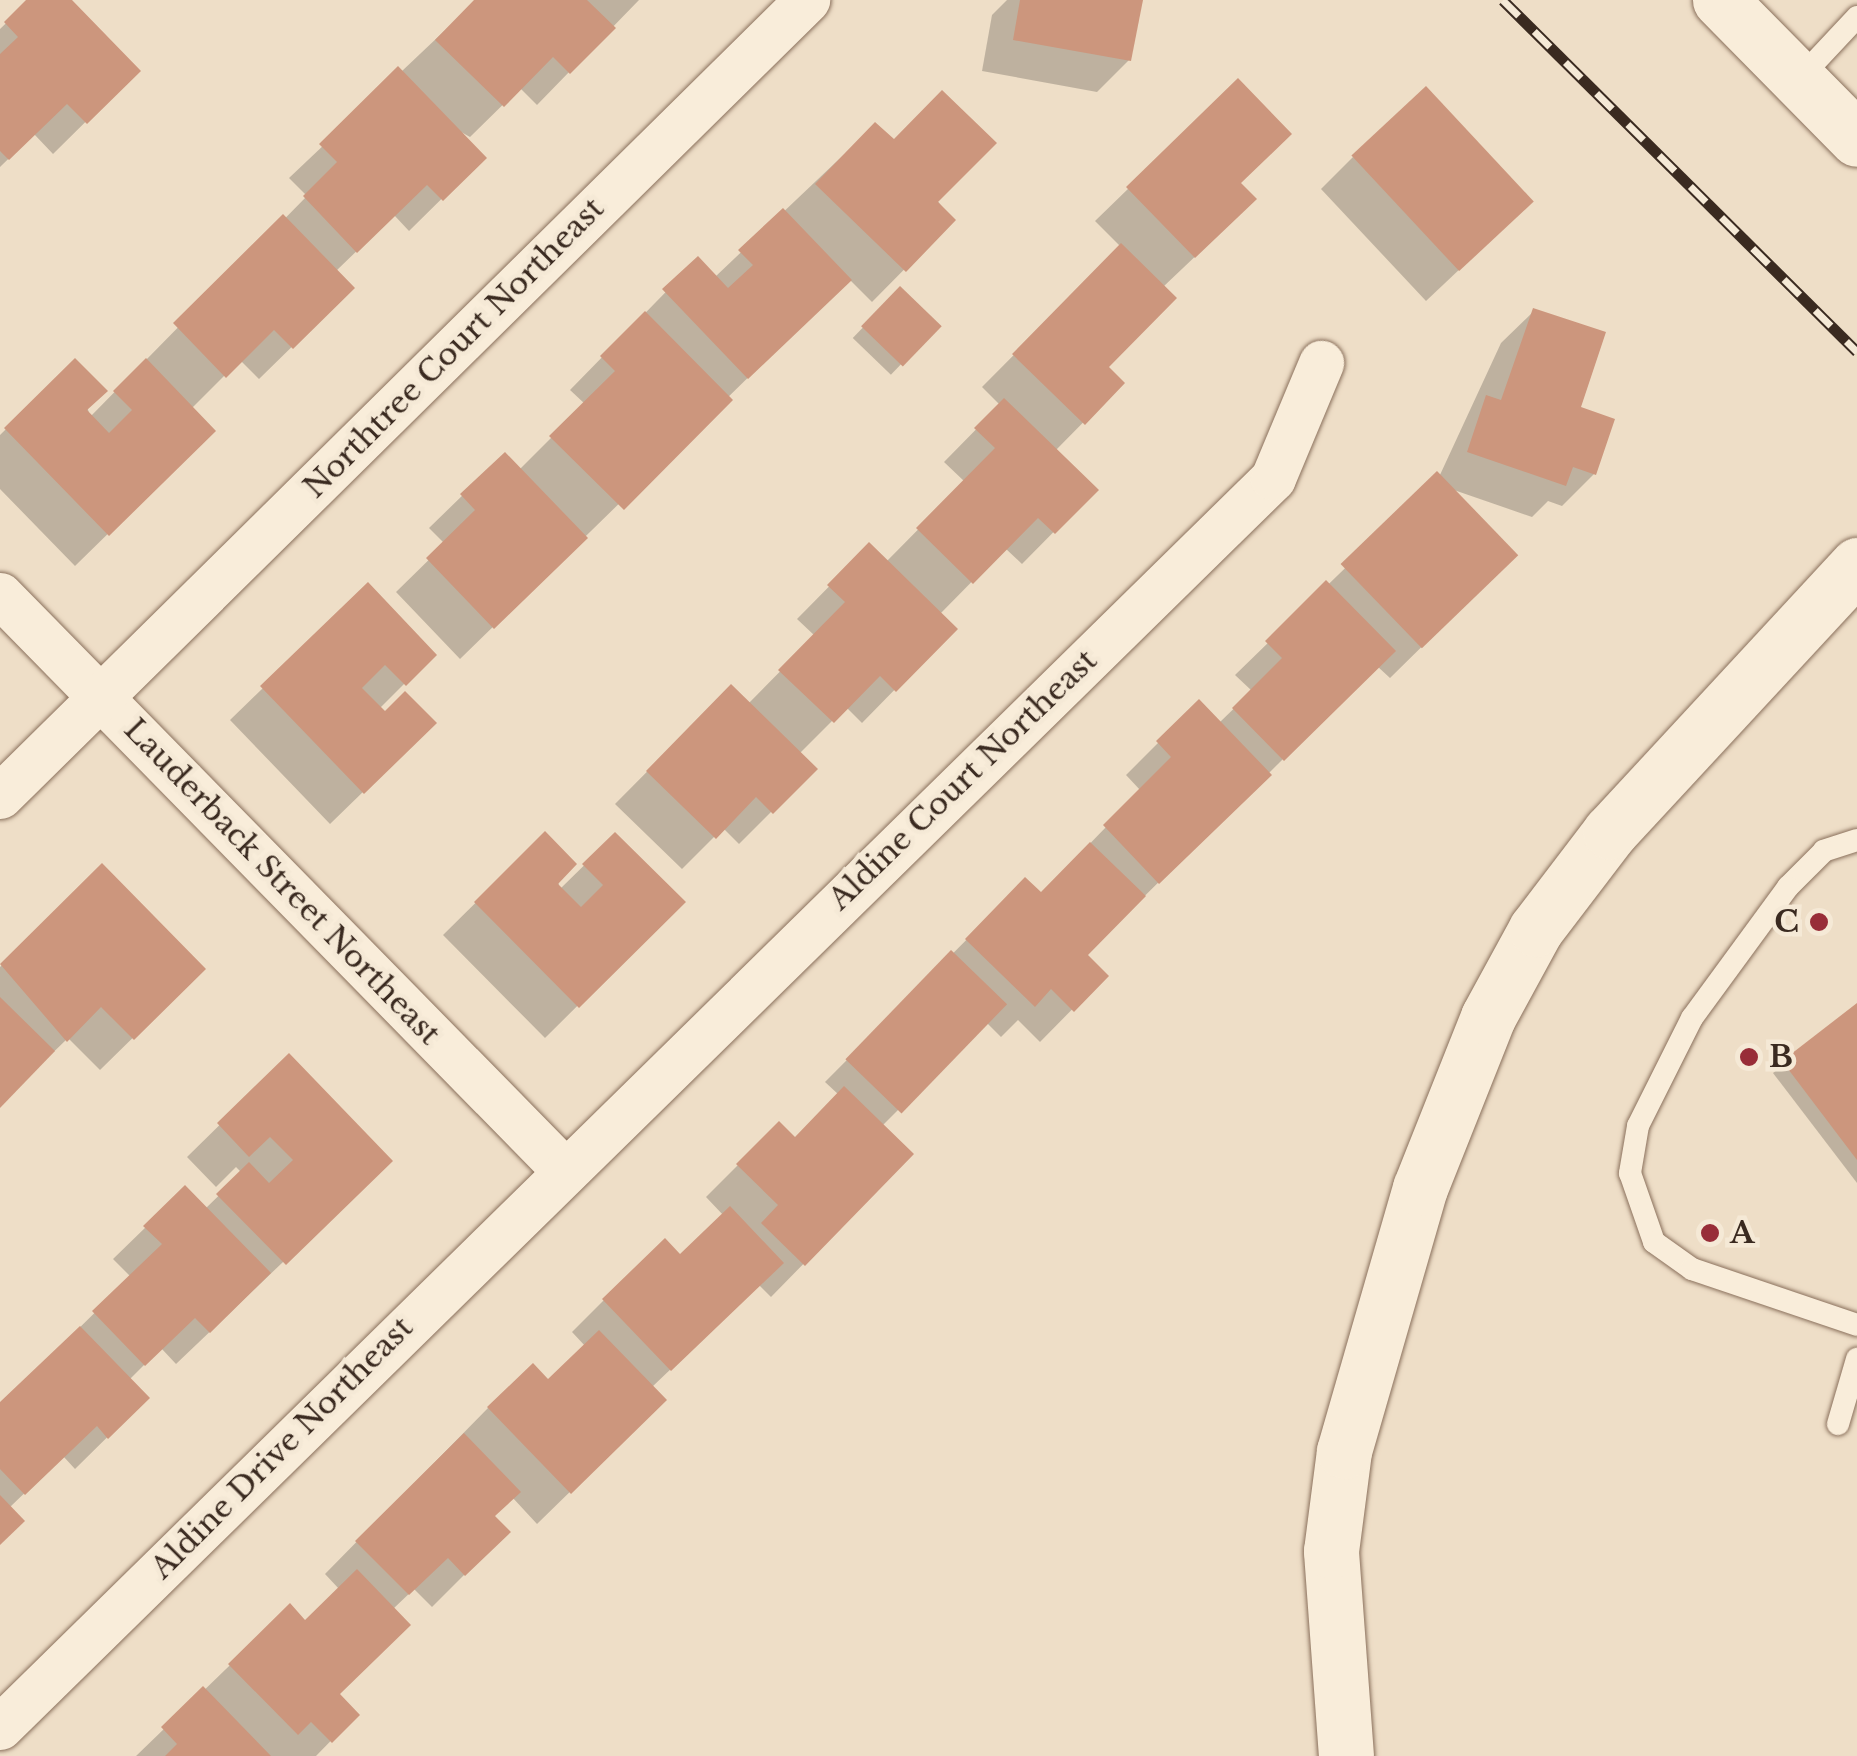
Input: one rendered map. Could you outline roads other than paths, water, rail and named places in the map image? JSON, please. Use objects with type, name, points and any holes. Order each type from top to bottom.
[{"type":"main road","points":[[1720,0],[1857,140]]},
{"type":"main road","points":[[1346,1756],[1332,1551],[1344,1451],[1420,1188],[1474,1048],[1536,928],[1610,832],[1857,565]]},
{"type":"street","name":"Northtree Court Northeast","points":[[0,796],[806,0]]},
{"type":"street","name":"Aldine Court Northeast","points":[[564,1170],[1273,478],[1322,363]]},
{"type":"street","name":"Lauderback Street Northeast","points":[[0,595],[564,1170]]},
{"type":"street","name":"Aldine Drive Northeast","points":[[0,1727],[564,1170]]},
{"type":"lane","points":[[1799,78],[1857,18]]},
{"type":"lane","points":[[1857,840],[1824,851],[1788,887],[1692,1018],[1638,1126],[1630,1173],[1654,1242],[1692,1269],[1857,1325]]},
{"type":"lane","points":[[1838,1424],[1857,1359]]},
{"type":"railway","points":[[1503,0],[1857,351]]},
{"type":"place","name":"C","points":[[1819,922]]},
{"type":"place","name":"B","points":[[1749,1057]]},
{"type":"place","name":"A","points":[[1710,1233]]}]
